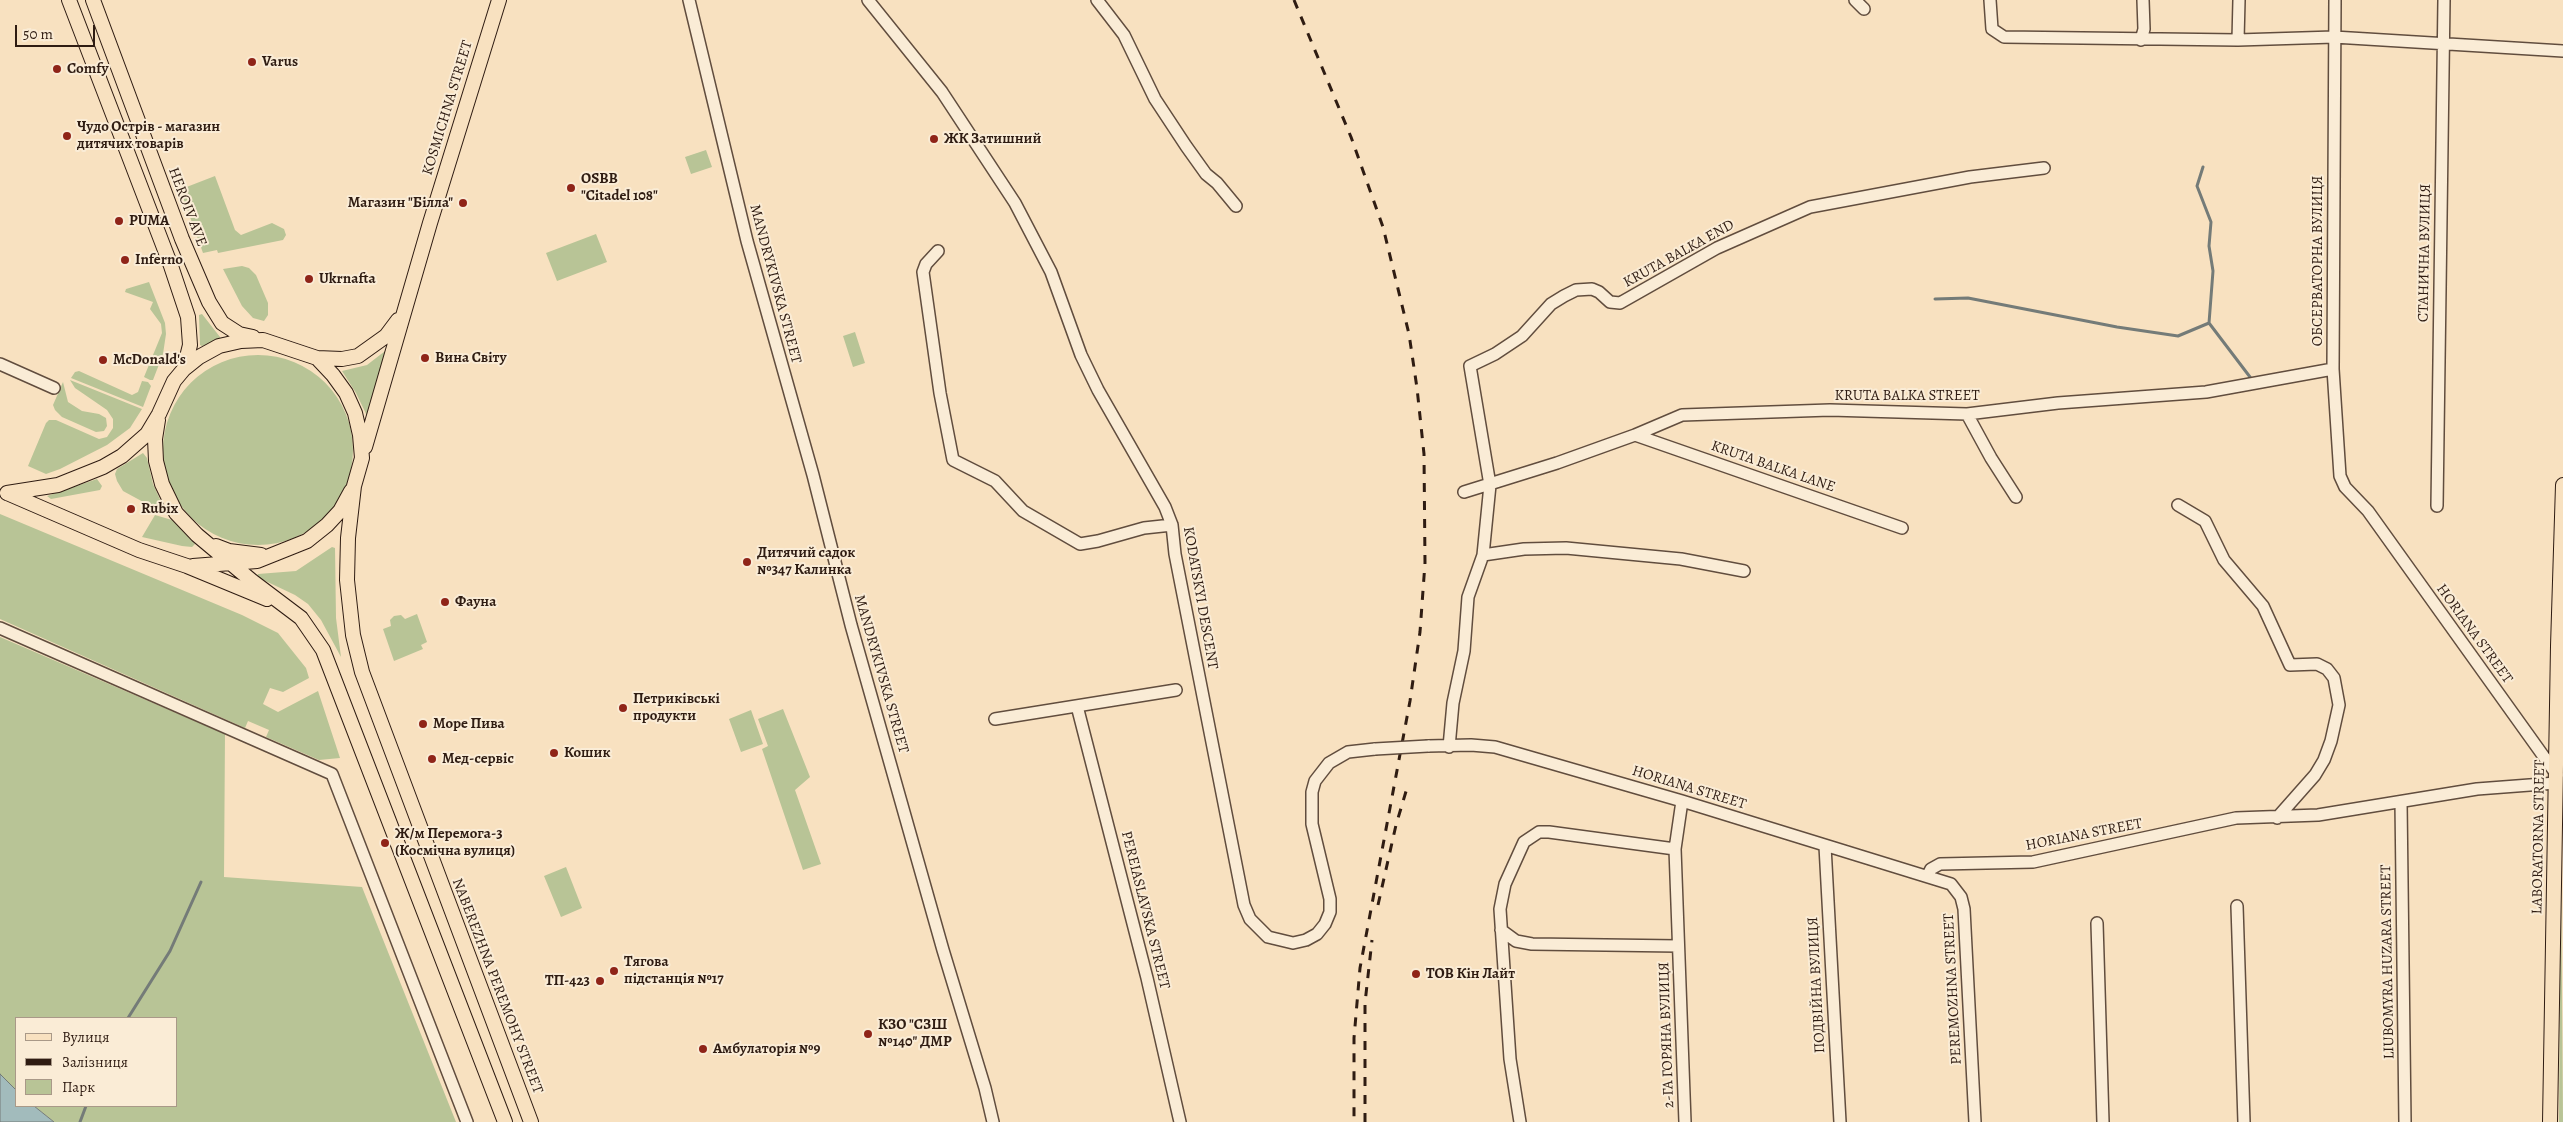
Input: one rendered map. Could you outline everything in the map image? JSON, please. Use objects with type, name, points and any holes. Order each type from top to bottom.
[{"type":"main road","points":[[69,0],[171,266],[188,318],[190,345],[184,370]]},
{"type":"main road","name":"HEROIV AVE","points":[[93,0],[182,239],[209,302],[222,323],[240,334],[263,340]]},
{"type":"main road","name":"KOSMICHNA STREET","points":[[362,458],[404,311],[498,0]]},
{"type":"main road","name":"KOSMICHNA STREET","points":[[317,358],[342,359],[358,356],[375,346],[386,336],[404,311]]},
{"type":"main road","name":"NABEREZHNA PEREMOHY STREET","points":[[3,492],[58,485],[103,467],[134,447],[147,434],[159,414],[174,381],[199,357],[219,346],[241,340],[263,340],[317,358],[346,393],[355,413],[360,435],[362,458],[354,486],[348,538],[347,580],[353,635],[362,672],[531,1122]]},
{"type":"main road","name":"NABEREZHNA PEREMOHY STREET","points":[[159,414],[155,439],[156,461],[165,491],[176,512],[197,535],[211,544],[301,618],[323,650],[505,1122]]},
{"type":"main road","name":"LABORATORNA STREET","points":[[2550,1122],[2563,485]]},
{"type":"main road","name":"NABEREZHNA PEREMOHY STREET","points":[[187,566],[258,561],[307,541],[327,525],[340,511],[354,486]]},
{"type":"main road","name":"NABEREZHNA PEREMOHY STREET","points":[[3,492],[139,550],[187,566],[286,607]]},
{"type":"main road","name":"NABEREZHNA PEREMOHY STREET","points":[[211,544],[229,551],[260,555],[285,550]]},
{"type":"street","name":"MANDRYKIVSKA STREET","points":[[689,0],[751,257],[810,467],[851,625],[965,1028],[985,1088],[993,1122]]},
{"type":"street","name":"KODATSKYI DESCENT","points":[[868,0],[942,92],[980,147],[1027,223],[1054,279],[1081,355],[1098,390],[1155,486],[1172,525],[1177,564],[1244,905],[1250,919],[1268,937],[1293,943],[1306,940],[1317,934],[1325,924],[1330,912],[1330,899],[1312,824],[1310,804],[1313,786],[1321,771],[1338,756],[1348,752],[1428,746]]},
{"type":"street","points":[[1097,0],[1124,35],[1155,99],[1186,146],[1206,174],[1236,206]]},
{"type":"street","points":[[1855,0],[1864,9]]},
{"type":"street","points":[[1990,0],[1991,25],[1999,36],[2141,40],[2238,40],[2334,37],[2563,51]]},
{"type":"street","points":[[2141,40],[2144,29],[2143,0]]},
{"type":"street","points":[[2238,40],[2239,0]]},
{"type":"street","name":"ОБСЕРВАТОРНА ВУЛИЦЯ","points":[[2336,0],[2334,37],[2333,369],[2340,476],[2352,497],[2368,511]]},
{"type":"street","name":"СТАНИЧНА ВУЛИЦЯ","points":[[2437,506],[2444,0]]},
{"type":"street","name":"KRUTA BALKA END","points":[[1490,486],[1470,366],[1495,354],[1522,336],[1551,304],[1564,296],[1576,290],[1592,289],[1599,292],[1610,302],[1620,303],[1717,248],[1810,207],[1970,177],[2044,168]]},
{"type":"street","points":[[938,251],[926,264],[923,272],[940,392],[953,460],[995,481],[1023,511],[1080,544],[1144,528],[1172,525]]},
{"type":"street","points":[[0,364],[54,388]]},
{"type":"street","name":"KRUTA BALKA STREET","points":[[1490,486],[1635,436],[1682,416],[1714,413],[1830,410],[1967,414],[2058,403],[2206,392],[2333,369]]},
{"type":"street","points":[[1967,414],[1991,458],[2016,497]]},
{"type":"street","name":"KRUTA BALKA LANE","points":[[1635,436],[1902,528]]},
{"type":"street","points":[[1449,747],[1453,703],[1464,651],[1468,597],[1483,555],[1490,486],[1464,492]]},
{"type":"street","points":[[2178,505],[2205,521],[2224,560],[2263,606],[2290,665],[2317,664],[2327,669],[2334,678],[2339,705],[2331,741],[2324,760],[2315,775],[2278,818]]},
{"type":"street","name":"HORIANA STREET","points":[[1428,746],[1471,745],[1495,747],[1928,875],[1931,868],[1940,864],[2034,862],[2236,818],[2278,818],[2318,815],[2477,789],[2556,779],[2368,511]]},
{"type":"street","points":[[1483,555],[1524,549],[1566,548],[1681,559],[1744,571]]},
{"type":"street","points":[[0,628],[332,774],[467,1122]]},
{"type":"street","points":[[995,719],[1176,690]]},
{"type":"street","name":"PEREIASLAVSKA STREET","points":[[1076,706],[1147,978],[1161,1047],[1180,1122]]},
{"type":"street","name":"2-ГА ГОРЯНА ВУЛИЦЯ","points":[[1682,801],[1676,849],[1685,1122]]},
{"type":"street","name":"LIUBOMYRA HUZARA STREET","points":[[2401,802],[2405,1122]]},
{"type":"street","points":[[1520,1122],[1510,1059],[1500,909],[1505,884],[1519,850],[1531,836],[1549,832],[1676,849]]},
{"type":"street","name":"ПОДВІЙНА ВУЛИЦЯ","points":[[1825,846],[1840,1122]]},
{"type":"street","name":"PEREMOZHNA STREET","points":[[1928,875],[1951,884],[1957,889],[1964,909],[1975,1122]]},
{"type":"street","points":[[2237,906],[2244,1122]]},
{"type":"street","points":[[2097,923],[2103,1122]]},
{"type":"street","name":"2-ГА ГОРЯНА ВУЛИЦЯ","points":[[1501,930],[1516,941],[1532,944],[1678,946]]},
{"type":"green space","points":[[706,150],[712,167],[691,174],[685,157]]},
{"type":"green space","points":[[215,176],[235,230],[241,235],[272,223],[284,229],[286,235],[283,240],[218,253],[217,250],[203,253],[181,192],[184,188]]},
{"type":"green space","points":[[596,234],[607,262],[557,281],[546,253]]},
{"type":"green space","points":[[242,266],[249,268],[256,275],[268,303],[268,315],[264,321],[253,318],[242,306],[223,269]]},
{"type":"green space","points":[[149,282],[165,323],[166,334],[163,354],[153,380],[144,377],[162,333],[161,324],[150,309],[153,302],[125,292],[126,289]]},
{"type":"green space","points":[[202,314],[220,337],[220,340],[202,346],[200,345],[199,315]]},
{"type":"green space","points":[[855,332],[865,363],[853,367],[843,336]]},
{"type":"green space","points":[[389,348],[369,420],[356,393],[342,371],[367,365]]},
{"type":"green space","points":[[258,355],[285,359],[311,371],[325,383],[337,397],[349,423],[353,450],[349,477],[337,503],[325,517],[311,529],[285,541],[258,545],[231,541],[205,529],[191,517],[179,503],[167,477],[163,450],[167,423],[179,397],[191,383],[205,371],[231,359]]},
{"type":"green space","points":[[79,371],[132,395],[138,392],[142,381],[148,382],[151,386],[143,407],[71,378],[75,372]]},
{"type":"green space","points":[[70,380],[142,409],[130,428],[107,445],[46,474],[28,466],[49,420],[56,420],[99,439],[107,437],[113,428],[113,419],[107,410],[75,388]]},
{"type":"green space","points":[[63,382],[68,402],[82,411],[99,414],[106,418],[107,426],[104,431],[96,432],[62,417],[55,410],[53,405]]},
{"type":"green space","points":[[143,453],[147,458],[153,484],[163,506],[147,504],[123,491],[117,481],[115,474],[117,469]]},
{"type":"green space","points":[[97,479],[102,486],[100,490],[51,499],[47,496]]},
{"type":"green space","points":[[0,514],[242,615],[278,633],[306,668],[309,678],[283,692],[270,688],[263,704],[278,712],[318,691],[340,758],[319,760],[266,737],[269,730],[248,721],[245,728],[0,619]]},
{"type":"green space","points":[[155,515],[172,520],[195,544],[192,547],[182,546],[142,537]]},
{"type":"green space","points":[[332,547],[335,548],[336,618],[341,657],[321,620],[308,604],[295,595],[257,577],[258,574],[296,571]]},
{"type":"green space","points":[[417,614],[427,642],[421,645],[423,649],[394,661],[383,629],[391,626],[390,620],[394,616],[401,615],[405,619]]},
{"type":"green space","points":[[0,637],[225,734],[224,877],[362,887],[456,1122],[54,1122],[35,1107],[178,1107],[178,1017],[15,1017],[15,1089],[0,1074]]},
{"type":"green space","points":[[783,709],[810,777],[795,790],[821,864],[803,870],[762,749],[768,746],[758,719]]},
{"type":"green space","points":[[751,710],[763,744],[741,752],[729,719]]},
{"type":"green space","points":[[2561,860],[2563,1122],[2559,1122]]},
{"type":"green space","points":[[566,867],[582,908],[561,917],[544,876]]},
{"type":"water","points":[[0,1074],[15,1089],[15,1107],[35,1107],[54,1122],[0,1122]]},
{"type":"waterway","points":[[1935,299],[1968,298],[2117,327],[2178,336],[2209,323],[2213,271],[2209,246],[2211,222],[2197,186],[2203,167]]},
{"type":"waterway","points":[[2209,323],[2250,377]]},
{"type":"waterway","points":[[129,1017],[170,951],[201,882]]},
{"type":"waterway","points":[[80,1122],[86,1107]]},
{"type":"railway","points":[[1294,0],[1351,137],[1383,227],[1409,334],[1424,454],[1425,563],[1420,632],[1410,701],[1360,968],[1354,1038],[1354,1122]]},
{"type":"railway","points":[[1378,905],[1396,825],[1407,788]]},
{"type":"railway","points":[[1365,1122],[1365,1003],[1372,940]]},
{"type":"place","name":"Varus","points":[[252,62]]},
{"type":"place","name":"Comfy","points":[[57,69]]},
{"type":"place","name":"Чудо Острів - магазин дитячих товарів","points":[[67,136]]},
{"type":"place","name":"ЖК Затишний","points":[[934,139]]},
{"type":"place","name":"OSBB \"Citadel 108\"","points":[[571,188]]},
{"type":"place","name":"Магазин \"Білла\"","points":[[463,203]]},
{"type":"place","name":"PUMA","points":[[119,221]]},
{"type":"place","name":"Inferno","points":[[125,260]]},
{"type":"place","name":"Ukrnafta","points":[[309,279]]},
{"type":"place","name":"Вина Світу","points":[[425,358]]},
{"type":"place","name":"McDonald's","points":[[103,360]]},
{"type":"place","name":"Rubix","points":[[131,509]]},
{"type":"place","name":"Дитячий садок №347 Калинка","points":[[747,562]]},
{"type":"place","name":"Фауна","points":[[445,602]]},
{"type":"place","name":"Петриківські продукти","points":[[623,708]]},
{"type":"place","name":"Море Пива","points":[[423,724]]},
{"type":"place","name":"Кошик","points":[[554,753]]},
{"type":"place","name":"Мед-сервіс","points":[[432,759]]},
{"type":"place","name":"Ж/м Перемога-3 (Космічна вулиця)","points":[[385,843]]},
{"type":"place","name":"Тягова пiдстанцiя №17","points":[[614,971]]},
{"type":"place","name":"ТОВ Кін Лайт","points":[[1416,974]]},
{"type":"place","name":"ТП-423","points":[[600,981]]},
{"type":"place","name":"КЗО \"СЗШ №140\" ДМР","points":[[868,1034]]},
{"type":"place","name":"Амбулаторія №9","points":[[703,1049]]}]
